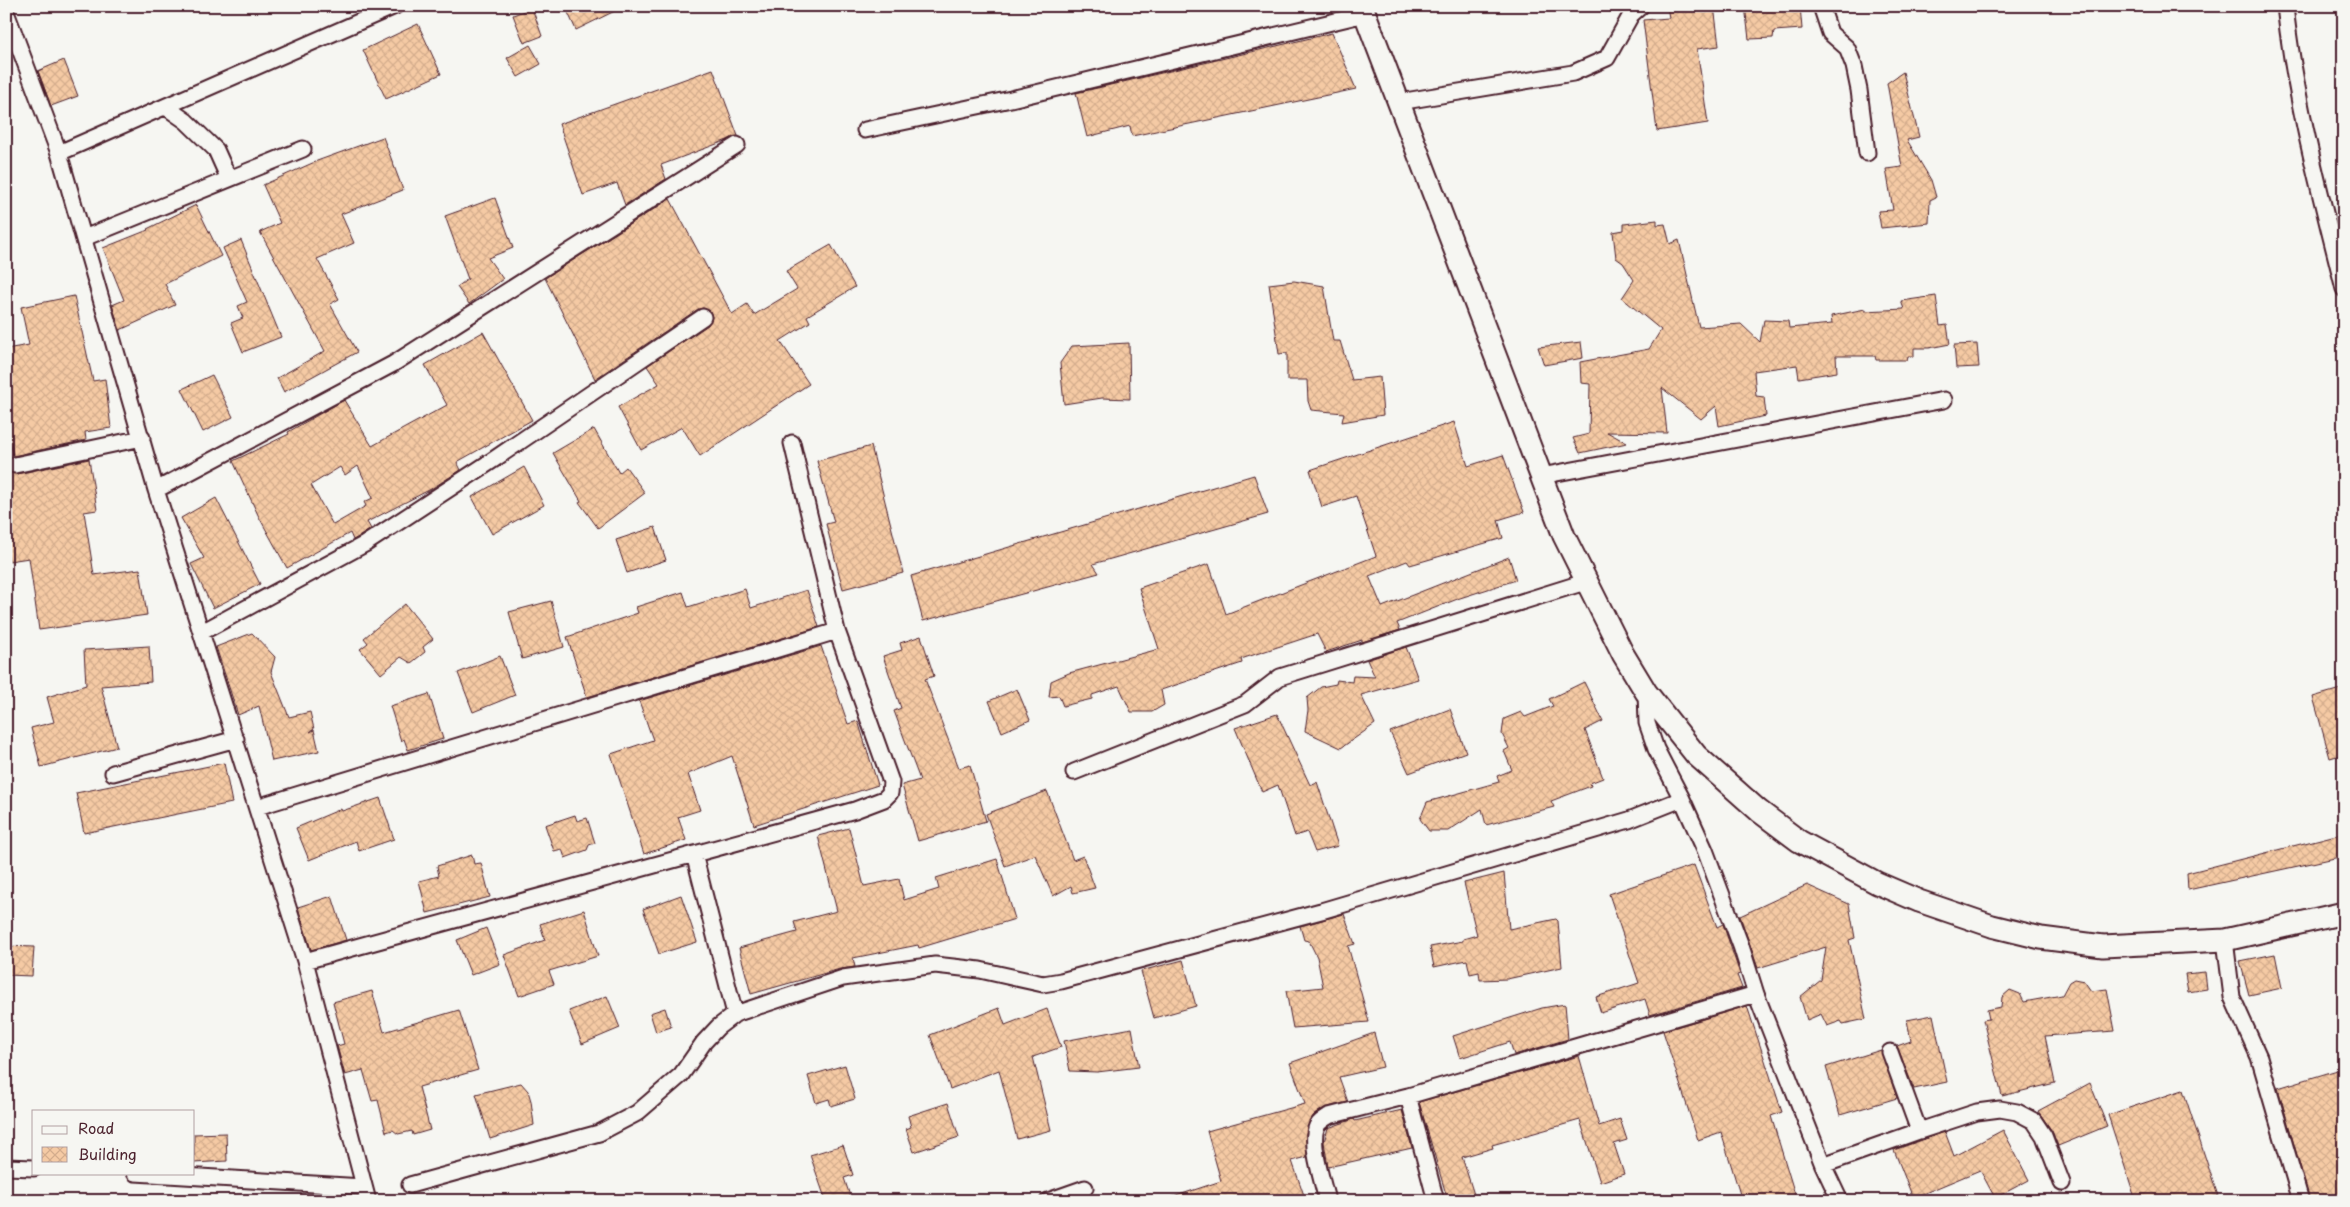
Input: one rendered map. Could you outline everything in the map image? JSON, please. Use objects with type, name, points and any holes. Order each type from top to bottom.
[{"type":"main road","points":[[1364,10],[1564,536],[1622,654],[1646,692],[1696,755],[1759,811],[1799,842],[1894,891],[1992,926],[2041,938],[2103,946],[2225,940],[2344,913]]},
{"type":"street","points":[[59,153],[396,6]]},
{"type":"street","points":[[1399,102],[1572,73],[1607,58],[1632,15],[1641,6]]},
{"type":"street","points":[[1821,6],[1830,32],[1847,48],[1854,66],[1867,153]]},
{"type":"street","points":[[2285,6],[2291,54],[2322,200],[2344,288]]},
{"type":"street","points":[[865,130],[1011,98],[1364,10]]},
{"type":"street","points":[[8,20],[59,153],[156,490],[305,961],[366,1194],[146,1174]]},
{"type":"street","points":[[166,107],[186,121],[216,150],[229,179]]},
{"type":"street","points":[[156,490],[393,364],[738,145]]},
{"type":"street","points":[[84,238],[303,149]]},
{"type":"street","points":[[202,632],[365,544],[493,460],[703,316]]},
{"type":"street","points":[[1541,476],[1944,400]]},
{"type":"street","points":[[15,465],[142,438]]},
{"type":"street","points":[[305,961],[855,810],[884,799],[890,793],[892,782],[838,631],[792,443]]},
{"type":"street","points":[[1074,772],[1245,704],[1280,677],[1586,582]]},
{"type":"street","points":[[257,807],[838,631]]},
{"type":"street","points":[[1646,692],[1647,723],[1656,749],[1682,799],[1708,859],[1741,946],[1756,994],[1823,1165],[1840,1201]]},
{"type":"street","points":[[113,773],[236,739]]},
{"type":"street","points":[[410,1185],[599,1133],[637,1113],[681,1075],[704,1042],[718,1027],[736,1014],[843,978],[935,965],[980,970],[1043,984],[1061,981],[1321,911],[1629,820],[1682,799]]},
{"type":"street","points":[[694,854],[736,1014]]},
{"type":"street","points":[[2225,940],[2232,998],[2259,1057],[2301,1201]]},
{"type":"street","points":[[1327,1201],[1314,1140],[1317,1127],[1321,1121],[1329,1116],[1408,1096],[1756,994]]},
{"type":"street","points":[[1890,1052],[1918,1130]]},
{"type":"street","points":[[1408,1096],[1436,1201]]},
{"type":"street","points":[[1823,1165],[1918,1130],[1977,1112],[2000,1109],[2017,1112],[2034,1121],[2044,1136],[2062,1183]]},
{"type":"street","points":[[6,1166],[32,1168]]},
{"type":"street","points":[[1048,1201],[1085,1188]]},
{"type":"building","points":[[565,6],[625,6],[576,30]]},
{"type":"building","points":[[1667,6],[1714,6],[1719,46],[1697,49],[1708,123],[1657,131],[1643,20],[1669,18]]},
{"type":"building","points":[[1745,6],[1800,6],[1802,29],[1774,31],[1773,38],[1749,39]]},
{"type":"building","points":[[532,8],[542,36],[524,43],[513,15]]},
{"type":"building","points":[[418,24],[441,74],[386,99],[363,50]]},
{"type":"building","points":[[1332,33],[1356,89],[1132,136],[1130,126],[1087,137],[1076,93]]},
{"type":"building","points":[[530,45],[541,64],[518,77],[507,58]]},
{"type":"building","points":[[64,60],[78,96],[51,106],[38,71]]},
{"type":"building","points":[[713,69],[738,136],[661,165],[666,179],[625,205],[617,183],[583,195],[559,124]]},
{"type":"building","points":[[1903,72],[1919,137],[1907,140],[1931,180],[1936,197],[1930,200],[1929,223],[1881,228],[1878,211],[1893,210],[1886,169],[1902,167],[1887,83]]},
{"type":"building","points":[[383,137],[403,190],[341,214],[354,243],[317,259],[339,299],[330,304],[357,352],[284,392],[277,378],[325,351],[260,232],[280,223],[263,185],[317,161]]},
{"type":"building","points":[[495,198],[513,248],[488,258],[503,279],[469,304],[457,287],[468,279],[445,216]]},
{"type":"building","points":[[670,199],[732,314],[747,304],[754,315],[797,289],[786,271],[831,245],[855,287],[807,316],[810,322],[780,341],[809,384],[700,456],[682,427],[641,450],[618,407],[659,384],[647,366],[708,325],[712,317],[710,311],[703,308],[698,309],[595,379],[545,278]]},
{"type":"building","points":[[196,205],[221,256],[165,284],[175,305],[120,330],[112,305],[124,300],[103,248],[148,230]]},
{"type":"building","points":[[1657,220],[1657,225],[1665,224],[1670,244],[1679,240],[1699,327],[1741,324],[1760,342],[1764,320],[1788,321],[1789,328],[1832,324],[1831,316],[1865,309],[1865,311],[1904,309],[1901,301],[1936,296],[1940,326],[1947,325],[1950,344],[1929,348],[1914,348],[1914,356],[1908,356],[1907,360],[1876,360],[1875,356],[1836,356],[1837,372],[1799,378],[1797,365],[1754,371],[1756,396],[1764,397],[1766,416],[1719,426],[1716,406],[1701,419],[1662,388],[1667,433],[1607,432],[1627,443],[1580,453],[1573,438],[1589,434],[1590,384],[1581,383],[1580,362],[1649,349],[1661,330],[1622,298],[1634,280],[1623,263],[1616,258],[1613,232],[1624,230],[1624,224]]},
{"type":"building","points":[[241,240],[281,337],[243,352],[231,323],[243,318],[238,306],[247,302],[223,248]]},
{"type":"building","points":[[1294,281],[1324,286],[1333,341],[1340,341],[1352,380],[1380,377],[1383,415],[1342,422],[1344,413],[1311,410],[1308,401],[1307,380],[1287,380],[1287,353],[1279,354],[1269,284]]},
{"type":"building","points":[[74,296],[93,381],[105,379],[111,428],[85,432],[86,440],[13,456],[6,417],[6,349],[29,345],[21,307]]},
{"type":"building","points":[[483,332],[532,420],[457,462],[461,470],[431,489],[367,522],[371,529],[360,536],[353,540],[350,533],[287,568],[259,517],[233,461],[289,434],[288,432],[344,400],[372,446],[447,405],[425,365]],"holes":[[[358,466],[373,498],[364,502],[366,506],[333,525],[311,485],[340,467],[345,475]]]},
{"type":"building","points":[[1581,342],[1583,358],[1544,365],[1538,347]]},
{"type":"building","points":[[1129,343],[1130,399],[1102,398],[1064,404],[1060,363],[1072,346]]},
{"type":"building","points":[[1977,344],[1979,367],[1956,368],[1954,345]]},
{"type":"building","points":[[212,375],[233,417],[203,432],[182,389]]},
{"type":"building","points":[[1454,422],[1468,466],[1503,455],[1524,512],[1498,520],[1503,538],[1410,565],[1407,561],[1369,576],[1382,607],[1509,557],[1516,580],[1460,598],[1397,623],[1400,630],[1362,642],[1362,640],[1326,652],[1317,634],[1241,659],[1242,663],[1161,690],[1164,705],[1152,712],[1131,712],[1119,686],[1092,695],[1092,699],[1063,706],[1059,696],[1049,697],[1051,681],[1069,673],[1159,649],[1139,588],[1209,564],[1226,614],[1376,556],[1356,496],[1322,507],[1310,470]]},
{"type":"building","points":[[594,429],[619,473],[626,467],[645,493],[598,528],[579,502],[581,501],[553,453]]},
{"type":"building","points":[[871,446],[903,573],[843,589],[826,524],[834,522],[817,461]]},
{"type":"building","points":[[89,459],[97,510],[84,512],[94,575],[140,569],[147,615],[39,630],[29,558],[9,561],[6,543],[6,471],[17,474]]},
{"type":"building","points":[[524,467],[544,505],[492,534],[472,497]]},
{"type":"building","points":[[1254,475],[1268,514],[1093,564],[1099,573],[923,621],[911,576]]},
{"type":"building","points":[[216,498],[260,584],[213,608],[191,564],[204,558],[181,518]]},
{"type":"building","points":[[655,527],[666,560],[627,573],[616,540]]},
{"type":"building","points":[[745,589],[751,608],[807,590],[819,627],[587,697],[567,637],[638,613],[636,607],[683,592],[688,607]]},
{"type":"building","points":[[551,601],[564,647],[522,659],[509,612]]},
{"type":"building","points":[[405,604],[433,639],[423,647],[425,652],[411,663],[401,657],[381,674],[360,649],[368,643],[364,638]]},
{"type":"building","points":[[252,633],[275,657],[271,672],[289,717],[310,712],[314,729],[310,732],[314,730],[319,751],[272,761],[259,706],[238,715],[216,647]]},
{"type":"building","points":[[921,636],[934,676],[925,679],[959,768],[970,765],[986,821],[918,841],[902,785],[920,780],[894,711],[901,708],[883,656],[902,650],[900,643]]},
{"type":"building","points":[[149,646],[151,682],[101,686],[117,747],[41,767],[31,728],[54,722],[47,697],[86,685],[84,650]]},
{"type":"building","points":[[821,646],[848,724],[858,721],[878,785],[754,825],[732,756],[688,774],[700,810],[678,817],[686,840],[644,854],[611,754],[653,740],[639,701]]},
{"type":"building","points":[[1406,647],[1418,679],[1361,695],[1375,724],[1341,748],[1305,731],[1308,710],[1307,698],[1321,687],[1336,684],[1337,680],[1352,682],[1353,676],[1375,677],[1367,660]]},
{"type":"building","points":[[500,656],[515,695],[473,712],[458,673]]},
{"type":"building","points":[[1584,682],[1603,721],[1585,730],[1603,778],[1590,783],[1591,786],[1551,801],[1554,807],[1486,825],[1482,809],[1448,831],[1429,831],[1420,819],[1427,802],[1499,782],[1497,776],[1512,770],[1504,751],[1509,748],[1502,734],[1504,719],[1521,712],[1525,717],[1553,706],[1549,699]]},
{"type":"building","points":[[2344,688],[2344,754],[2330,758],[2313,697]]},
{"type":"building","points":[[1017,689],[1030,720],[1002,732],[989,701]]},
{"type":"building","points":[[429,694],[443,739],[408,750],[404,739],[401,741],[390,706]]},
{"type":"building","points":[[1450,709],[1466,752],[1409,773],[1390,732]]},
{"type":"building","points":[[1277,714],[1310,785],[1317,782],[1338,846],[1315,852],[1307,832],[1295,836],[1278,785],[1262,792],[1235,728]]},
{"type":"building","points":[[224,763],[232,803],[84,833],[76,793]]},
{"type":"building","points":[[1047,791],[1073,860],[1083,856],[1095,888],[1073,893],[1071,886],[1053,896],[1035,855],[1005,866],[986,814]]},
{"type":"building","points":[[380,798],[394,839],[359,851],[356,841],[309,860],[296,828],[341,809],[342,811]]},
{"type":"building","points":[[575,815],[577,821],[587,818],[595,843],[589,845],[587,850],[565,858],[562,849],[554,851],[545,825]]},
{"type":"building","points":[[849,828],[864,886],[899,879],[904,900],[939,889],[936,878],[997,859],[1015,919],[919,948],[918,945],[853,958],[855,967],[840,969],[751,994],[739,948],[797,932],[794,922],[837,911],[818,836]]},
{"type":"building","points":[[2344,833],[2344,856],[2188,890],[2187,873]]},
{"type":"building","points":[[472,855],[474,864],[481,863],[490,897],[427,913],[419,881],[439,876],[437,866]]},
{"type":"building","points":[[1694,865],[1717,927],[1723,924],[1740,974],[1737,975],[1742,988],[1650,1015],[1645,999],[1601,1013],[1596,997],[1639,983],[1609,894]]},
{"type":"building","points":[[1504,873],[1509,929],[1556,919],[1558,921],[1562,967],[1507,979],[1480,980],[1479,972],[1470,974],[1467,960],[1434,967],[1430,947],[1463,941],[1463,939],[1477,935],[1464,883]]},
{"type":"building","points":[[1807,885],[1849,904],[1855,938],[1849,940],[1866,1019],[1843,1024],[1841,1021],[1827,1026],[1821,1014],[1807,1020],[1800,997],[1821,980],[1826,947],[1758,968],[1740,916]]},
{"type":"building","points":[[681,895],[697,942],[659,954],[643,909]]},
{"type":"building","points":[[332,896],[346,940],[311,950],[298,907]]},
{"type":"building","points":[[584,910],[598,956],[549,971],[554,984],[519,996],[504,955],[545,940],[540,924]]},
{"type":"building","points":[[1344,914],[1355,944],[1348,946],[1369,1022],[1293,1028],[1286,991],[1323,987],[1317,957],[1309,941],[1304,940],[1300,926]]},
{"type":"building","points":[[486,928],[500,964],[471,975],[457,940]]},
{"type":"building","points":[[6,946],[34,947],[32,976],[6,975]]},
{"type":"building","points":[[2275,954],[2282,988],[2249,995],[2240,961]]},
{"type":"building","points":[[1183,960],[1196,1006],[1154,1018],[1141,971]]},
{"type":"building","points":[[2205,972],[2207,989],[2188,992],[2185,974]]},
{"type":"building","points":[[2074,979],[2084,981],[2091,991],[2107,989],[2115,1031],[2045,1036],[2055,1083],[2002,1096],[1983,1020],[1989,1019],[1987,1010],[2001,1007],[2002,997],[2010,990],[2020,994],[2024,1002],[2062,995],[2069,982]]},
{"type":"building","points":[[372,991],[384,1032],[459,1010],[478,1070],[419,1087],[430,1130],[413,1135],[412,1131],[398,1134],[393,1130],[386,1132],[378,1100],[372,1101],[363,1070],[345,1075],[337,1046],[344,1044],[333,1002]]},
{"type":"building","points":[[607,996],[620,1028],[582,1044],[569,1011]]},
{"type":"building","points":[[1565,1004],[1568,1039],[1514,1055],[1510,1042],[1460,1058],[1453,1036],[1542,1008]]},
{"type":"building","points":[[1747,1006],[1782,1112],[1771,1116],[1797,1201],[1742,1201],[1721,1132],[1698,1140],[1663,1031]]},
{"type":"building","points":[[665,1008],[671,1027],[656,1032],[650,1013]]},
{"type":"building","points":[[999,1008],[1005,1025],[1047,1009],[1061,1047],[1033,1057],[1051,1130],[1017,1139],[999,1070],[950,1089],[930,1035]]},
{"type":"building","points":[[1933,1015],[1947,1082],[1914,1089],[1897,1046],[1911,1041],[1907,1020]]},
{"type":"building","points":[[1132,1028],[1139,1067],[1097,1072],[1070,1071],[1064,1041]]},
{"type":"building","points":[[1374,1033],[1383,1067],[1339,1077],[1348,1102],[1324,1108],[1313,1116],[1306,1133],[1307,1157],[1292,1161],[1306,1201],[1171,1201],[1170,1198],[1221,1181],[1207,1131],[1305,1104],[1290,1063]]},
{"type":"building","points":[[1881,1050],[1897,1098],[1840,1115],[1826,1067]]},
{"type":"building","points":[[1579,1056],[1599,1126],[1620,1119],[1627,1140],[1614,1144],[1624,1174],[1600,1182],[1580,1120],[1492,1145],[1493,1148],[1462,1157],[1476,1201],[1448,1201],[1419,1102]]},
{"type":"building","points":[[845,1065],[855,1099],[831,1106],[829,1099],[816,1103],[808,1076]]},
{"type":"building","points":[[2344,1068],[2344,1201],[2310,1201],[2278,1088]]},
{"type":"building","points":[[521,1083],[528,1091],[534,1125],[490,1139],[476,1094]]},
{"type":"building","points":[[2090,1083],[2107,1126],[2058,1146],[2052,1131],[2038,1111]]},
{"type":"building","points":[[2183,1090],[2218,1196],[2203,1201],[2136,1201],[2108,1115]]},
{"type":"building","points":[[948,1103],[959,1137],[914,1152],[906,1129],[911,1127],[908,1116]]},
{"type":"building","points":[[1402,1110],[1412,1148],[1328,1167],[1324,1142],[1328,1128],[1354,1119],[1355,1121]]},
{"type":"building","points":[[2003,1130],[2029,1180],[1995,1198],[1980,1170],[1913,1198],[1894,1150],[1945,1132],[1954,1156]]},
{"type":"building","points":[[226,1133],[227,1161],[195,1163],[195,1134]]},
{"type":"building","points":[[843,1145],[853,1175],[844,1178],[850,1196],[826,1201],[810,1155]]}]
